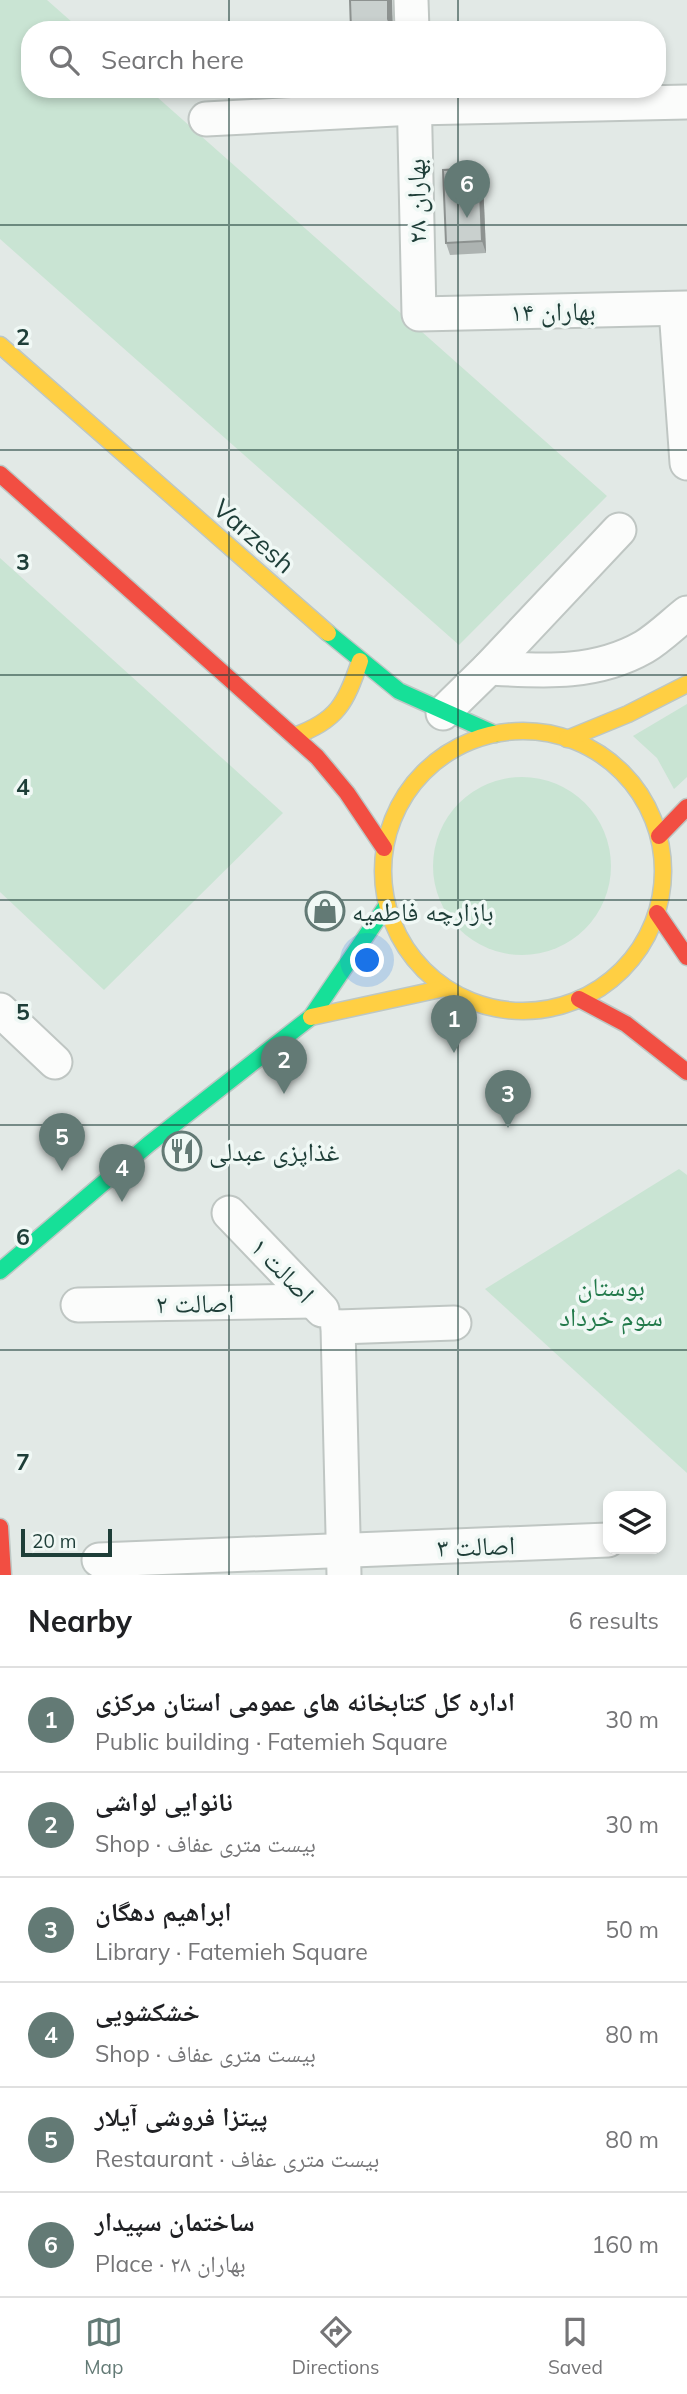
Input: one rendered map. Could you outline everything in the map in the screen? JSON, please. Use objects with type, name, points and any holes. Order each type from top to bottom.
[{"type":"main road","name":"Varzesh","points":[[0,345],[360,661],[400,691],[443,713],[495,734]]},
{"type":"main road","points":[[0,474],[295,736],[330,771],[384,848]]},
{"type":"main road","points":[[295,736],[317,729],[340,712],[351,690],[360,661]]},
{"type":"main road","points":[[567,739],[645,708],[687,684]]},
{"type":"main road","points":[[531,733],[567,739],[592,750],[621,773],[634,786],[649,810],[659,836],[662,874],[657,913],[645,940],[627,964],[605,984],[579,999],[552,1008],[524,1011],[506,1010],[470,1000],[445,988],[425,972],[408,952],[395,929],[382,877],[384,848],[392,821],[405,796],[422,774],[444,756],[469,743],[495,734],[531,733]]},
{"type":"main road","points":[[659,836],[687,807]]},
{"type":"main road","points":[[0,1271],[149,1144],[311,1017],[387,905]]},
{"type":"main road","points":[[657,913],[687,957]]},
{"type":"main road","points":[[311,1017],[445,988]]},
{"type":"main road","points":[[579,999],[626,1024],[687,1072]]},
{"type":"main road","points":[[0,1527],[3,1575]]},
{"type":"street","points":[[411,0],[412,21]]},
{"type":"street","points":[[206,119],[414,99],[687,102]]},
{"type":"street","name":"بهاران ۲۸","points":[[414,99],[419,314]]},
{"type":"street","points":[[682,309],[687,463]]},
{"type":"street","name":"بهاران ۱۴","points":[[419,314],[682,309]]},
{"type":"street","points":[[443,713],[619,530]]},
{"type":"street","points":[[489,668],[545,671],[608,663],[645,646],[687,613]]},
{"type":"street","points":[[0,1010],[55,1062]]},
{"type":"street","name":"اصالت ۱","points":[[229,1213],[338,1327]]},
{"type":"street","name":"اصالت ۲","points":[[78,1305],[313,1301]]},
{"type":"street","points":[[344,1563],[338,1327],[454,1323]]},
{"type":"street","name":"اصالت ۳","points":[[99,1560],[344,1563],[603,1540]]},
{"type":"green space","points":[[0,0],[47,0],[71,21],[21,21],[21,98],[158,98],[607,496],[459,645],[0,239]]},
{"type":"green space","points":[[0,558],[283,813],[104,990],[0,892]]},
{"type":"green space","points":[[687,704],[687,777],[674,789],[657,758],[633,736]]},
{"type":"green space","points":[[522,777],[556,783],[585,803],[605,832],[611,866],[605,900],[585,929],[556,949],[522,955],[488,949],[459,929],[439,900],[433,866],[439,832],[459,803],[488,783]]},
{"type":"green space","name":"بوستان سوم خرداد","points":[[679,1169],[687,1175],[687,1473],[485,1289]]},
{"type":"building","points":[[350,0],[388,0],[389,21],[351,21]]},
{"type":"building","points":[[479,168],[482,241],[446,243],[443,170]]},
{"type":"traffic: fast","points":[[328,633],[399,691],[495,734]]},
{"type":"traffic: fast","points":[[0,1271],[149,1144],[311,1017],[387,905]]},
{"type":"traffic: slow","points":[[0,345],[328,633]]},
{"type":"traffic: slow","points":[[294,736],[320,724],[338,709],[350,688],[360,661]]},
{"type":"traffic: slow","points":[[567,739],[628,714],[687,684]]},
{"type":"traffic: slow","points":[[523,731],[564,737],[601,755],[622,772],[639,793],[657,830],[663,871],[657,912],[639,949],[622,970],[601,987],[564,1005],[523,1011],[482,1005],[445,987],[424,970],[407,949],[389,912],[383,871],[389,830],[407,793],[424,772],[445,755],[482,737],[523,731]]},
{"type":"traffic: slow","points":[[311,1017],[445,988]]},
{"type":"traffic: jam","points":[[0,474],[317,757],[347,793],[384,848]]},
{"type":"traffic: jam","points":[[659,836],[687,807]]},
{"type":"traffic: jam","points":[[657,913],[687,957]]},
{"type":"traffic: jam","points":[[579,999],[626,1024],[687,1072]]},
{"type":"traffic: jam","points":[[0,1527],[3,1575]]},
{"type":"place","name":"ساختمان سپیدار","points":[[467,218]]},
{"type":"place","name":"بازارچه فاطمیه","points":[[325,911]]},
{"type":"place","name":"اداره کل کتابخانه های عمومی استان مرکزی","points":[[454,1053]]},
{"type":"place","name":"نانوایی لواشی","points":[[284,1094]]},
{"type":"place","name":"ابراهیم دهگان","points":[[508,1128]]},
{"type":"place","name":"غذاپزی عبدلی","points":[[182,1151]]},
{"type":"place","name":"پیتزا فروشی آیلار","points":[[62,1171]]},
{"type":"place","name":"خشکشویی","points":[[122,1202]]}]
